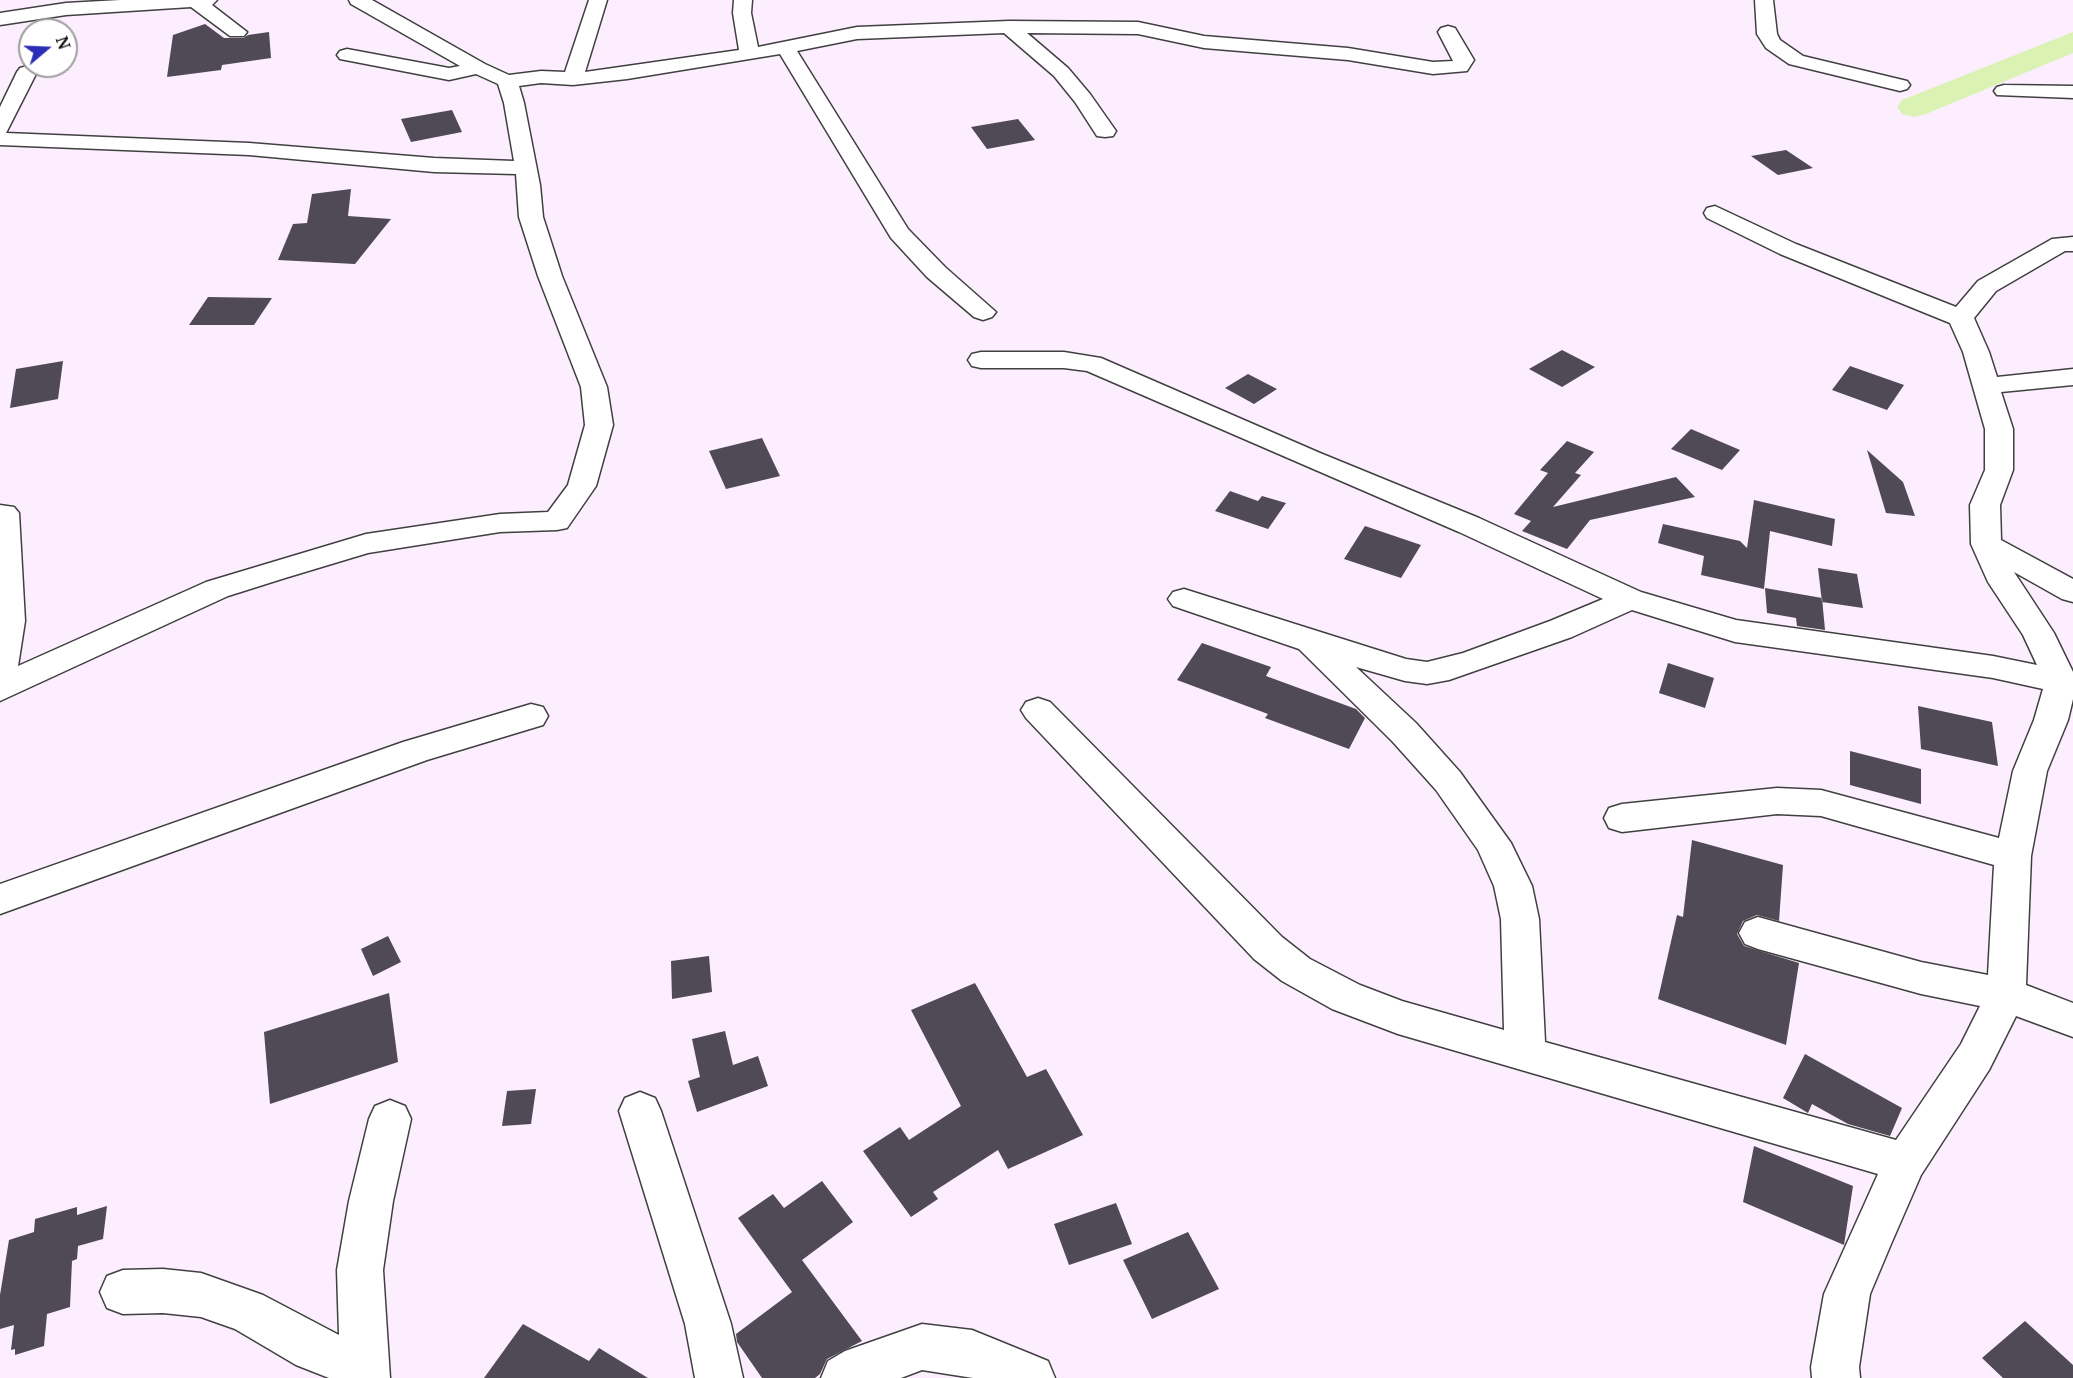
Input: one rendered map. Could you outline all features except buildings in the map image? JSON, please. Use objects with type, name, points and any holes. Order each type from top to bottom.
[{"type":"street","points":[[358,0],[478,68],[507,81],[541,77],[573,79],[750,54],[857,33],[1009,27],[1068,19],[1144,29],[1204,42],[1348,54],[1433,68],[1460,67],[1464,60],[1455,48],[1448,32]]},
{"type":"street","points":[[573,79],[598,0]]},
{"type":"street","points":[[743,0],[742,13],[750,54]]},
{"type":"street","points":[[1764,0],[1767,34],[1773,44],[1796,60],[1900,84]]},
{"type":"street","points":[[0,19],[66,9],[201,1],[237,32]]},
{"type":"street","points":[[1009,27],[1061,72],[1083,98],[1105,131]]},
{"type":"street","points":[[786,48],[899,233],[936,272],[983,312]]},
{"type":"street","points":[[347,55],[449,74],[478,68]]},
{"type":"street","points":[[0,128],[24,78]]},
{"type":"street","points":[[0,689],[55,661],[217,589],[265,574],[366,544],[500,523],[557,521],[582,486],[599,425],[594,387],[550,276],[531,217],[529,185],[524,168],[514,103],[507,81]]},
{"type":"street","points":[[2004,91],[2073,92]]},
{"type":"street","points":[[0,139],[249,149],[434,165],[524,168]]},
{"type":"street","points":[[1714,213],[1788,249],[1961,318],[1976,352],[1999,429],[1999,470],[1985,505],[1986,544],[2003,582],[2038,633],[2061,681],[2051,720],[2030,771],[2013,856],[2006,995],[1975,1057],[1905,1162],[1847,1294],[1835,1367],[1836,1378]]},
{"type":"street","points":[[1961,318],[1988,286],[2060,244],[2073,244]]},
{"type":"street","points":[[981,360],[1064,360],[1092,364],[1469,525],[1630,599],[1735,631],[1993,667],[2061,681]]},
{"type":"street","points":[[1987,386],[2073,377]]},
{"type":"street","points":[[0,680],[9,621],[4,513]]},
{"type":"street","points":[[1986,544],[2073,592]]},
{"type":"street","points":[[1184,599],[1405,670],[1427,673],[1474,661],[1561,629],[1630,599]]},
{"type":"street","points":[[1310,641],[1404,732],[1441,772],[1493,843],[1514,886],[1520,919],[1524,1054]]},
{"type":"street","points":[[1038,710],[1268,948],[1296,970],[1346,997],[1398,1017],[1905,1162]]},
{"type":"street","points":[[0,899],[415,751],[531,716]]},
{"type":"street","points":[[1622,818],[1777,801],[1821,803],[2013,856]]},
{"type":"street","points":[[1758,933],[1921,978],[2006,995],[2073,1020]]},
{"type":"street","points":[[640,1111],[708,1324],[719,1378]]},
{"type":"street","points":[[123,1292],[163,1291],[201,1295],[247,1311],[365,1374],[360,1269],[371,1201],[390,1119]]},
{"type":"street","points":[[845,1378],[862,1368],[922,1347],[972,1354],[1031,1378]]},
{"type":"waterway","points":[[1914,107],[2073,42]]}]
